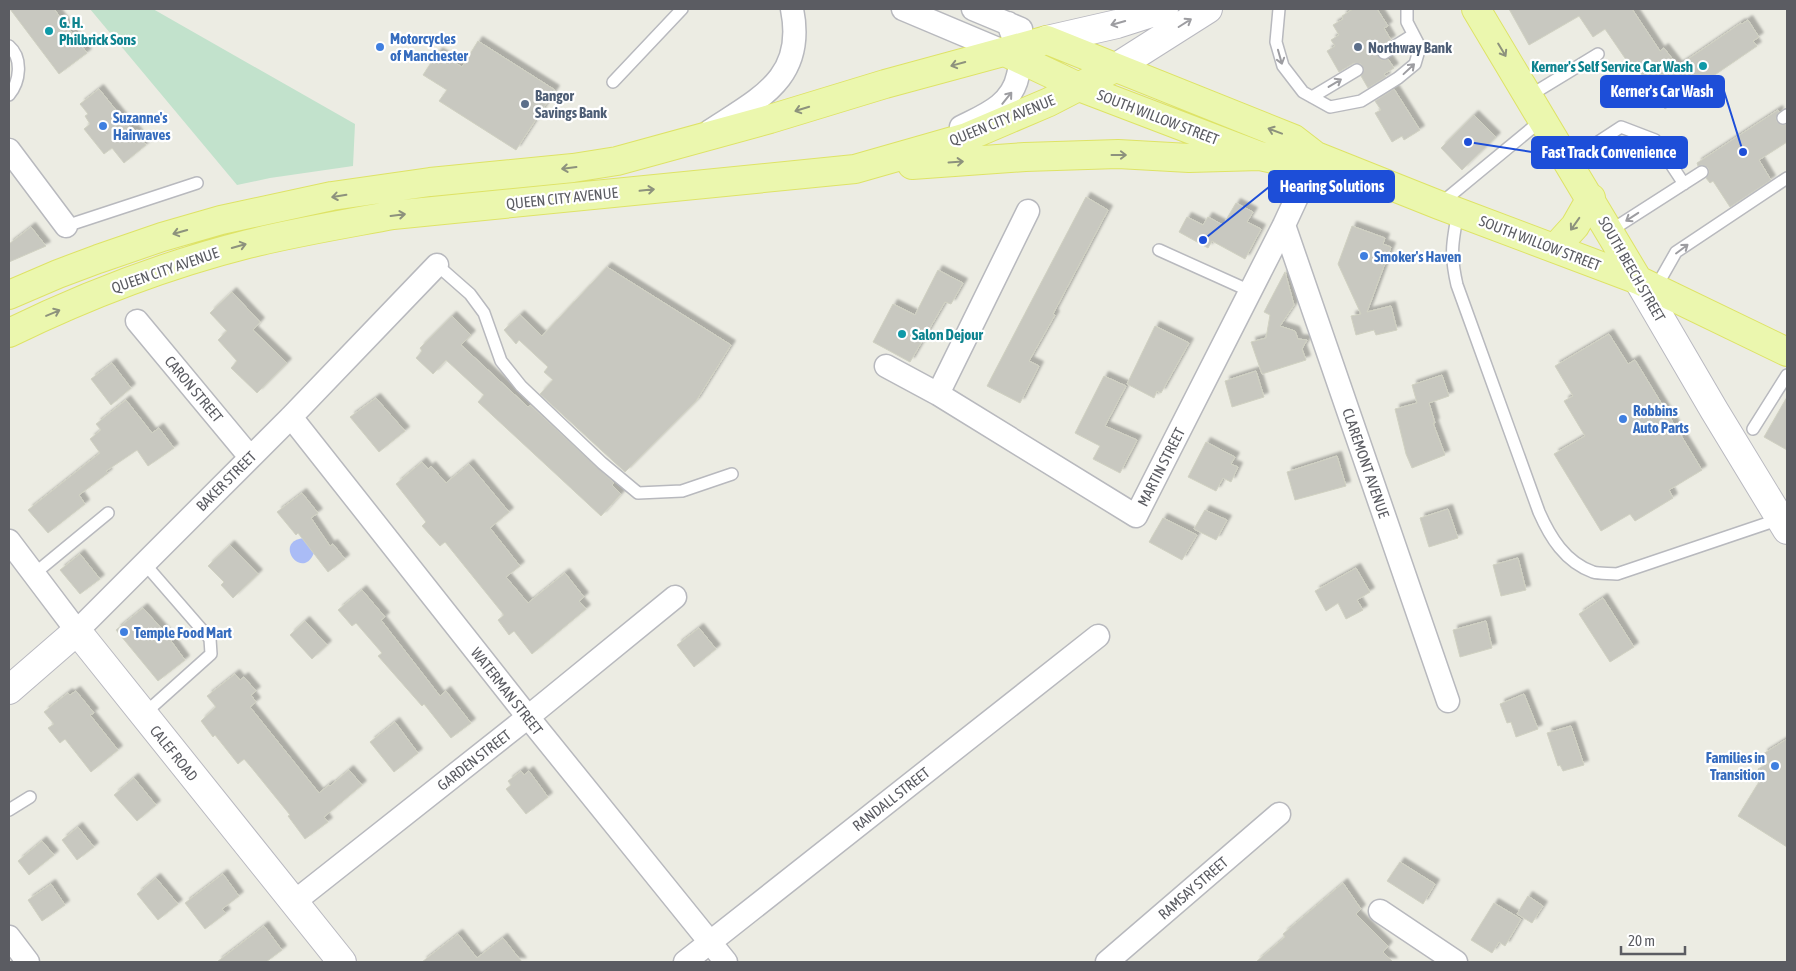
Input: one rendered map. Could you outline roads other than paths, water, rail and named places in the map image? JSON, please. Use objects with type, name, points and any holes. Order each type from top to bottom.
[{"type":"main road","points":[[1047,40],[1116,24],[1164,9]]},
{"type":"main road","points":[[1114,68],[1208,9]]},
{"type":"main road","name":"SOUTH BEECH STREET","points":[[1485,11],[1529,96],[1610,232],[1647,284],[1714,410],[1784,524]]},
{"type":"main road","name":"QUEEN CITY AVENUE","points":[[9,295],[98,259],[162,237],[222,220],[332,196],[430,182],[573,168],[617,161],[770,119],[885,84],[1014,53],[1047,40]]},
{"type":"main road","name":"SOUTH WILLOW STREET","points":[[1047,40],[1294,139],[1316,156],[1647,284],[1787,352]]},
{"type":"main road","name":"SOUTH WILLOW STREET","points":[[1014,53],[1079,87],[1260,156],[1282,161],[1316,156]]},
{"type":"main road","name":"QUEEN CITY AVENUE","points":[[9,333],[110,289],[189,261],[248,244],[321,228],[393,215],[855,169],[967,137],[1049,102],[1114,68]]},
{"type":"main road","points":[[855,169],[1118,154],[1189,158],[1260,156]]},
{"type":"main road","points":[[1555,248],[1575,226],[1591,198]]},
{"type":"main road","name":"BAKER STREET","points":[[9,690],[77,631]]},
{"type":"main road","name":"CALEF ROAD","points":[[77,631],[342,962]]},
{"type":"street","points":[[701,138],[763,95],[777,82],[792,56],[796,39],[792,9]]},
{"type":"street","points":[[903,9],[1014,53]]},
{"type":"street","points":[[974,9],[1047,40]]},
{"type":"street","points":[[887,160],[974,120],[994,110],[1004,102],[1017,81],[1020,67],[1014,53],[1008,23]]},
{"type":"street","points":[[9,150],[66,226]]},
{"type":"street","name":"MARTIN STREET","points":[[886,366],[938,394],[1136,516],[1284,225],[1316,156]]},
{"type":"street","points":[[938,394],[1028,212]]},
{"type":"street","name":"CLAREMONT AVENUE","points":[[1284,225],[1448,701]]},
{"type":"street","name":"BAKER STREET","points":[[77,631],[291,417],[437,265]]},
{"type":"street","name":"CARON STREET","points":[[137,321],[250,457]]},
{"type":"street","name":"WATERMAN STREET","points":[[291,417],[528,717],[726,962]]},
{"type":"street","name":"CALEF ROAD","points":[[9,541],[77,631]]},
{"type":"street","name":"GARDEN STREET","points":[[294,902],[528,717],[674,597]]},
{"type":"street","name":"RANDALL STREET","points":[[685,962],[1098,636]]},
{"type":"street","name":"RAMSAY STREET","points":[[1107,962],[1279,814]]},
{"type":"street","points":[[1380,911],[1442,959]]},
{"type":"street","points":[[9,938],[28,962]]},
{"type":"lane","points":[[613,82],[682,9]]},
{"type":"lane","points":[[1280,9],[1276,42],[1283,66],[1303,92],[1330,107],[1361,101],[1398,78],[1415,64],[1420,47],[1407,22],[1407,9]]},
{"type":"lane","points":[[1384,53],[1414,35]]},
{"type":"lane","points":[[9,46],[17,55],[19,68],[9,95]]},
{"type":"lane","points":[[1529,96],[1598,54]]},
{"type":"lane","points":[[1312,97],[1357,70]]},
{"type":"lane","points":[[1543,119],[1448,208],[1452,265],[1457,285],[1539,512],[1550,536],[1562,552],[1579,565],[1594,572],[1617,574],[1784,524]]},
{"type":"lane","points":[[1569,161],[1621,127],[1655,140],[1684,184]]},
{"type":"lane","points":[[1610,232],[1702,172]]},
{"type":"lane","points":[[1647,284],[1676,252],[1787,178]]},
{"type":"lane","points":[[66,226],[197,183]]},
{"type":"lane","points":[[1159,250],[1250,290]]},
{"type":"lane","points":[[437,265],[470,294],[484,313],[500,361],[521,386],[602,463],[638,493],[682,490],[732,474]]},
{"type":"lane","points":[[1753,429],[1787,375]]},
{"type":"lane","points":[[34,574],[108,513]]},
{"type":"lane","points":[[144,563],[210,639],[211,654],[144,714]]},
{"type":"lane","points":[[9,810],[30,797]]},
{"type":"water","points":[[304,538],[314,553],[309,561],[303,563],[297,562],[292,558],[290,546],[295,541]]},
{"type":"place","name":"G. H. Philbrick Sons","points":[[49,31]]},
{"type":"place","name":"Motorcycles of Manchester","points":[[380,47]]},
{"type":"place","name":"Northway Bank","points":[[1358,47]]},
{"type":"place","name":"Kerner's Self Service Car Wash","points":[[1703,66]]},
{"type":"place","name":"Bangor Savings Bank","points":[[525,104]]},
{"type":"place","name":"Suzanne's Hairwaves","points":[[103,126]]},
{"type":"place","name":"Fast Track Convenience","points":[[1468,142]]},
{"type":"place","name":"Kerner's Car Wash","points":[[1743,152]]},
{"type":"place","name":"Hearing Solutions","points":[[1203,240]]},
{"type":"place","name":"Smoker's Haven","points":[[1364,256]]},
{"type":"place","name":"Salon Dejour","points":[[902,334]]},
{"type":"place","name":"Robbins Auto Parts","points":[[1623,419]]},
{"type":"place","name":"Temple Food Mart","points":[[124,632]]},
{"type":"place","name":"Families in Transition","points":[[1775,766]]}]
